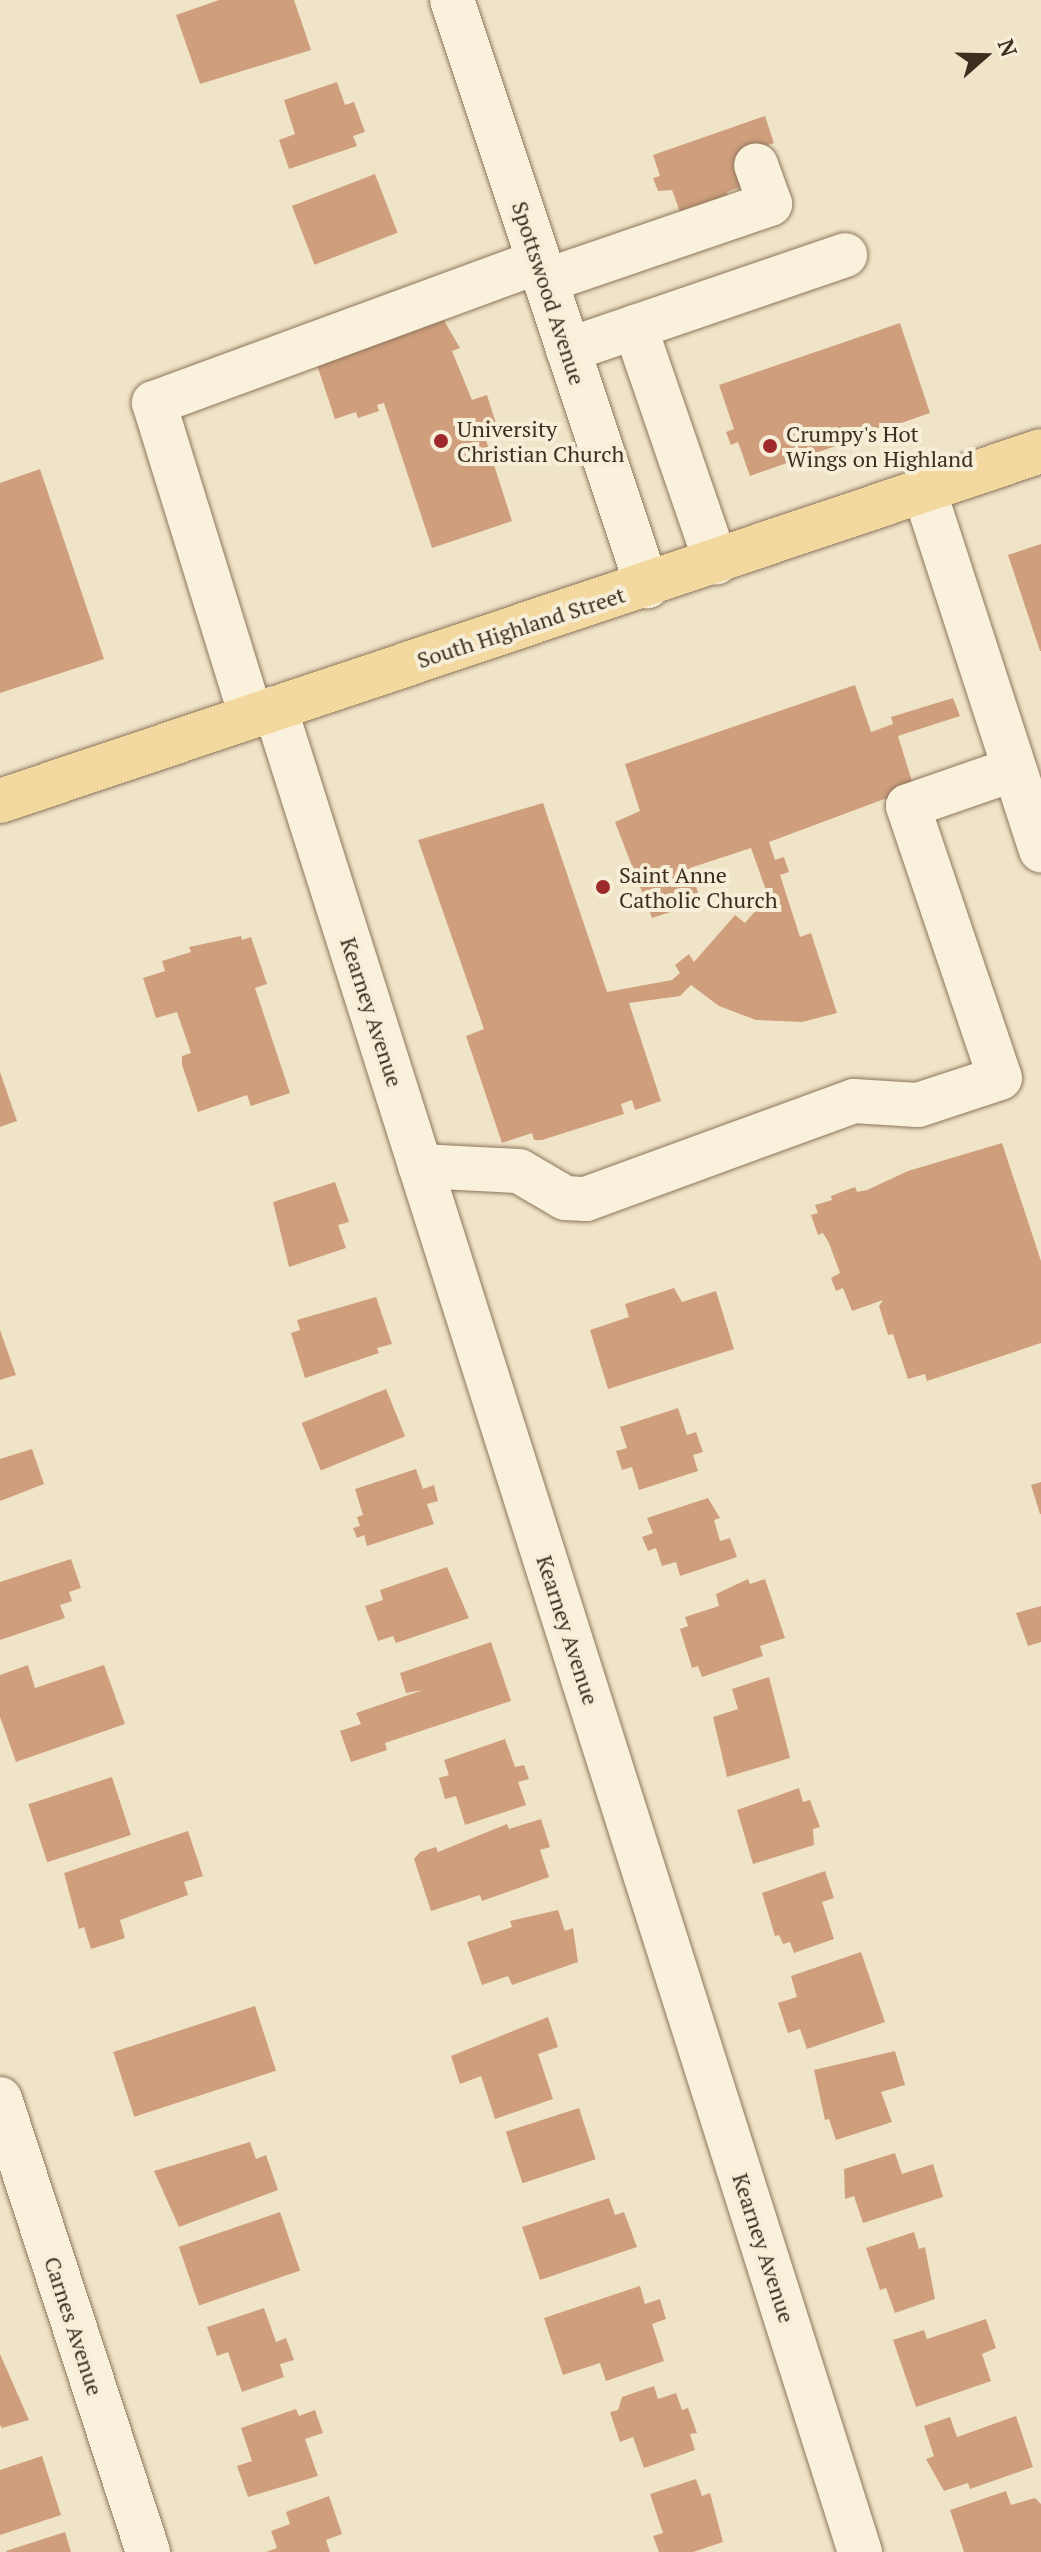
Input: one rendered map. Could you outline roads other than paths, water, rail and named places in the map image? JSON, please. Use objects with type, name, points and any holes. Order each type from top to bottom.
[{"type":"main road","name":"South Highland Street","points":[[0,801],[1041,451]]},
{"type":"street","name":"Spottswood Avenue","points":[[452,0],[647,586]]},
{"type":"street","points":[[542,271],[770,204],[756,165]]},
{"type":"street","points":[[568,350],[845,255]]},
{"type":"street","name":"Kearney Avenue","points":[[542,271],[154,403],[420,1166],[860,2552]]},
{"type":"street","points":[[635,327],[716,562]]},
{"type":"street","points":[[924,490],[1014,769],[1038,828]]},
{"type":"street","points":[[420,1166],[519,1171],[565,1198],[586,1199],[854,1101],[918,1105],[1000,1078],[908,806],[1014,769]]},
{"type":"street","name":"Carnes Avenue","points":[[0,2099],[148,2552]]},
{"type":"place","name":"University Christian Church","points":[[441,441]]},
{"type":"place","name":"Crumpy's Hot Wings on Highland","points":[[770,446]]},
{"type":"place","name":"Saint Anne Catholic Church","points":[[603,887]]}]
